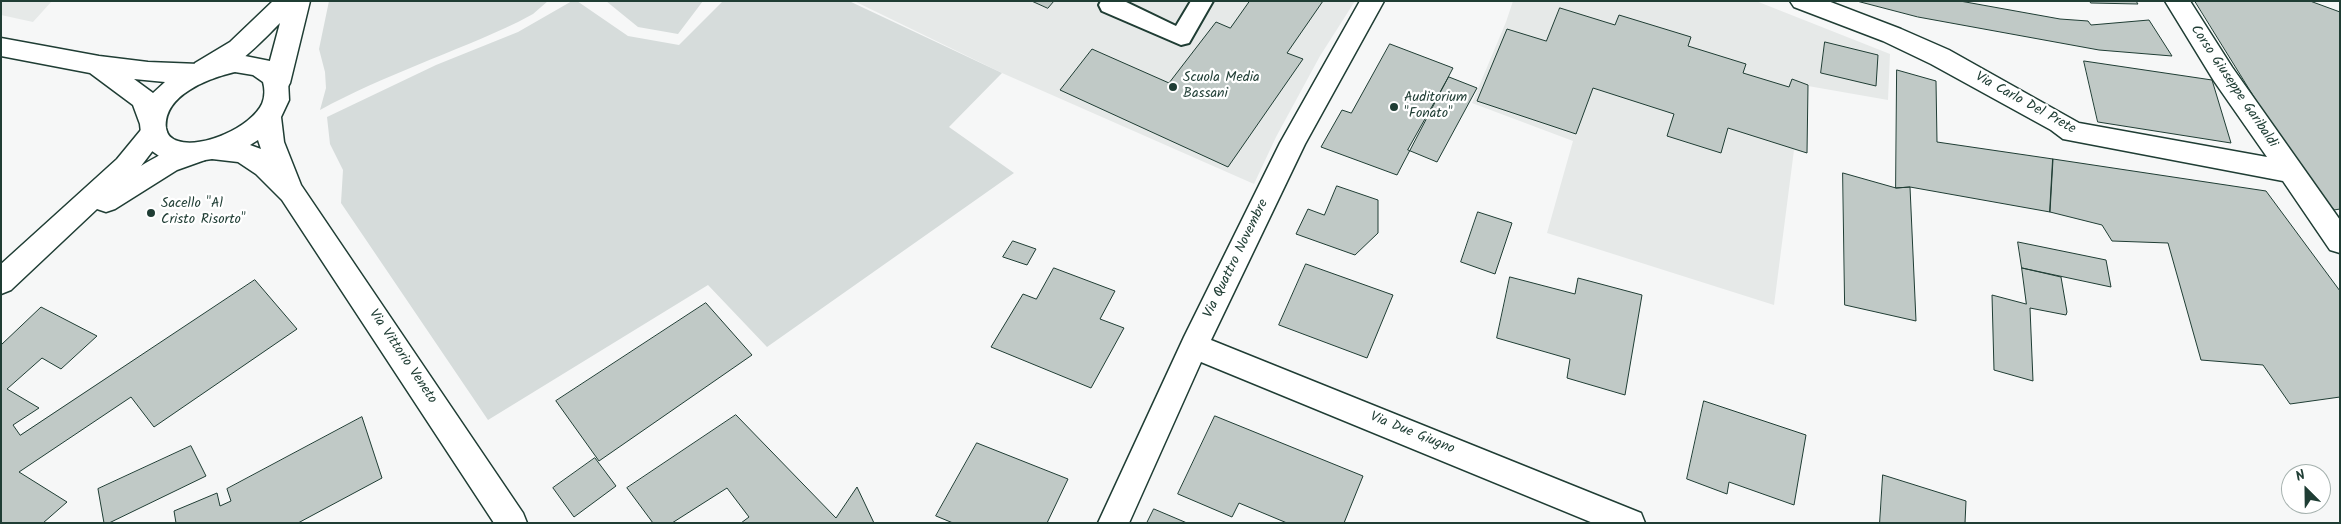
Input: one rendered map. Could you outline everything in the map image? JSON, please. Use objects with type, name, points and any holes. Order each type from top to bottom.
[{"type":"street","points":[[1,282],[126,166],[153,128],[156,110],[166,96],[180,83],[239,49],[288,1]]},
{"type":"street","points":[[59,229],[168,164],[246,136],[268,116],[275,105],[277,83],[298,1]]},
{"type":"street","name":"Via Quattro Novembre","points":[[1113,523],[1194,346],[1293,143],[1354,29],[1372,1]]},
{"type":"street","name":"Via Carlo Del Prete","points":[[1802,1],[1892,35],[1940,57],[2060,123],[2072,132],[2290,172]]},
{"type":"street","name":"Corso Giuseppe Garibaldi","points":[[2177,1],[2223,74],[2340,242]]},
{"type":"street","points":[[1,47],[98,66],[160,73],[201,72],[227,64],[250,64],[267,71],[277,83]]},
{"type":"street","points":[[98,66],[143,99],[157,139],[172,150],[206,151]]},
{"type":"street","name":"Via Vittorio Veneto","points":[[268,116],[272,142],[291,192],[512,523]]},
{"type":"street","name":"Via Vittorio Veneto","points":[[206,151],[234,148],[250,154],[291,192]]},
{"type":"street","name":"Via Due Giugno","points":[[1194,346],[1630,523]]},
{"type":"lane","points":[[1112,1],[1110,5],[1181,37],[1202,1]]},
{"type":"shaded area","points":[[1,1],[52,1],[33,22],[1,15]]},
{"type":"shaded area","points":[[329,1],[548,1],[533,14],[518,22],[344,97],[320,110],[326,88],[325,72],[319,49]]},
{"type":"shaded area","points":[[572,1],[577,1],[628,36],[679,45],[723,1],[849,1],[1002,73],[949,127],[1014,173],[767,347],[708,285],[488,420],[341,203],[343,170],[330,144],[327,117],[436,65],[518,32]]},
{"type":"shaded area","points":[[606,1],[703,1],[678,34],[638,27]]},
{"type":"shaded area","points":[[854,1],[1355,1],[1320,56],[1276,137],[1254,184],[1002,73]]},
{"type":"shaded area","points":[[1513,1],[1756,1],[1890,54],[1888,100],[1808,86],[1807,153],[1794,150],[1774,305],[1547,233],[1573,141],[1472,103]]},
{"type":"building","points":[[1032,1],[1054,1],[1048,8]]},
{"type":"building","name":"Scuola Media Bassani","points":[[1250,1],[1323,1],[1287,53],[1303,59],[1228,167],[1060,90],[1092,49],[1169,83],[1216,22],[1230,28]]},
{"type":"building","points":[[1857,1],[1960,1],[2060,19],[2088,21],[2091,25],[2149,20],[2172,56],[2099,50],[1918,17]]},
{"type":"building","points":[[2090,1],[2136,1],[2138,4],[2091,3]]},
{"type":"building","points":[[2195,1],[2310,1],[2340,12],[2340,209],[2334,210],[2285,147]]},
{"type":"building","points":[[1560,8],[1615,25],[1619,15],[1691,37],[1688,46],[1746,64],[1743,73],[1789,87],[1792,79],[1808,85],[1807,153],[1728,128],[1721,153],[1667,136],[1674,114],[1593,88],[1576,134],[1477,101],[1507,29],[1546,41]]},
{"type":"building","points":[[1825,42],[1878,55],[1876,86],[1821,73]]},
{"type":"building","name":"Auditorium \"Fonato\"","points":[[1390,44],[1453,68],[1397,175],[1321,147],[1342,110],[1351,113]]},
{"type":"building","points":[[2084,61],[2212,80],[2231,143],[2098,122]]},
{"type":"building","points":[[1897,70],[1936,81],[1937,142],[2053,159],[2050,212],[1910,187],[1896,188]]},
{"type":"building","points":[[1449,77],[1477,88],[1437,162],[1408,150]]},
{"type":"building","points":[[2053,159],[2266,191],[2340,291],[2340,397],[2290,404],[2263,365],[2201,360],[2168,243],[2112,241],[2102,225],[2050,212]]},
{"type":"building","points":[[1843,173],[1896,188],[1910,187],[1916,321],[1845,305]]},
{"type":"building","points":[[1337,186],[1378,200],[1378,233],[1355,255],[1296,234],[1308,209],[1324,215]]},
{"type":"building","points":[[1478,212],[1512,223],[1495,274],[1461,262]]},
{"type":"building","points":[[1013,241],[1036,249],[1027,265],[1003,257]]},
{"type":"building","points":[[2018,242],[2106,260],[2111,287],[2022,268]]},
{"type":"building","points":[[1306,264],[1393,295],[1367,358],[1279,325]]},
{"type":"building","points":[[1054,268],[1115,291],[1100,319],[1124,328],[1091,388],[991,347],[1023,294],[1036,299]]},
{"type":"building","points":[[2022,268],[2061,277],[2067,312],[2066,315],[2030,308],[2033,381],[1994,370],[1992,295],[2026,304]]},
{"type":"building","points":[[1510,277],[1575,294],[1578,278],[1642,295],[1625,395],[1567,378],[1570,359],[1497,338]]},
{"type":"building","points":[[255,280],[297,329],[154,427],[131,397],[19,472],[67,502],[43,523],[1,523],[1,345],[41,307],[97,336],[61,369],[42,358],[7,389],[39,408],[13,425],[20,435]]},
{"type":"building","points":[[706,303],[752,355],[599,461],[556,401]]},
{"type":"building","points":[[1704,401],[1806,435],[1794,505],[1729,482],[1727,494],[1687,479]]},
{"type":"building","points":[[736,415],[836,518],[857,487],[874,523],[741,523],[749,517],[727,488],[672,523],[653,523],[627,488]]},
{"type":"building","points":[[1215,416],[1363,476],[1344,523],[1287,523],[1239,503],[1232,517],[1178,494]]},
{"type":"building","points":[[362,417],[382,478],[298,523],[176,523],[174,511],[217,493],[220,506],[231,501],[227,489]]},
{"type":"building","points":[[977,443],[1068,479],[1047,523],[953,523],[936,516]]},
{"type":"building","points":[[191,446],[206,476],[109,523],[104,523],[98,489]]},
{"type":"building","points":[[595,458],[616,486],[574,517],[553,488]]},
{"type":"building","points":[[1883,475],[1966,501],[1965,523],[1880,523]]},
{"type":"building","points":[[1154,509],[1187,523],[1147,523]]},
{"type":"place","name":"Scuola Media Bassani","points":[[1173,87]]},
{"type":"place","name":"Auditorium \"Fonato\"","points":[[1394,107]]},
{"type":"place","name":"Sacello \"Al Cristo Risorto\"","points":[[151,213]]}]
